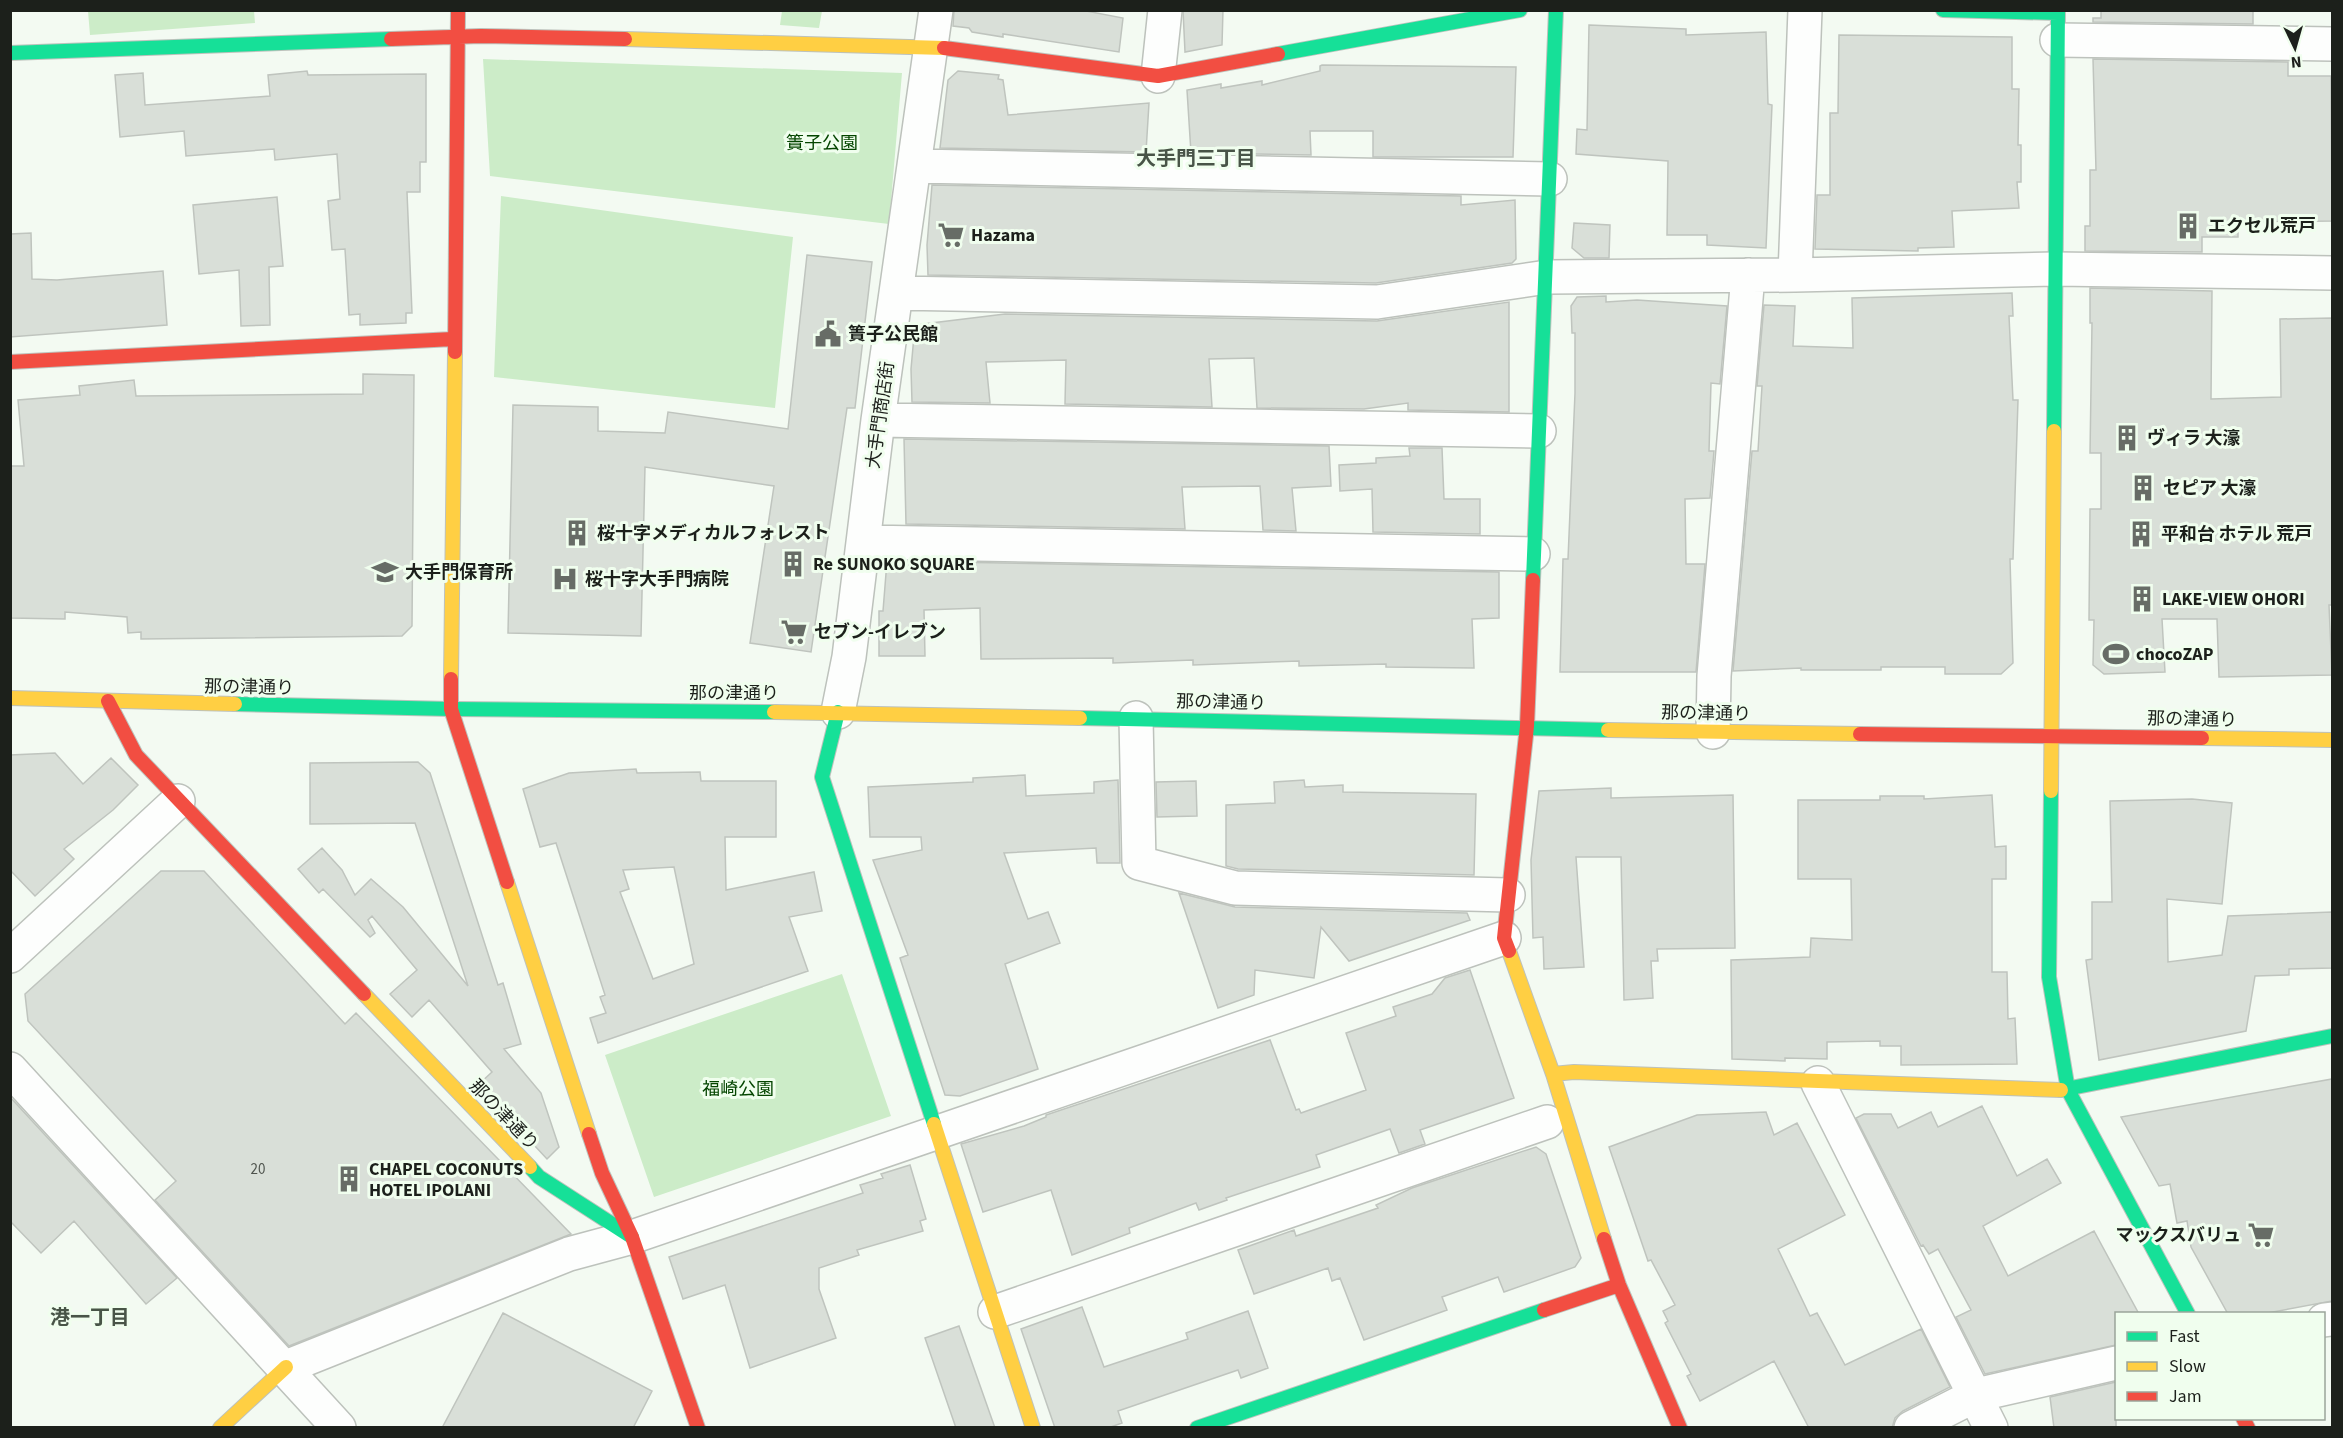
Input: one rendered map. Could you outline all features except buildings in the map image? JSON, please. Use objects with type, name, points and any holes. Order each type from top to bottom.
[{"type":"street","points":[[458,10],[451,709],[602,1173],[632,1237],[698,1428]]},
{"type":"street","name":"大手門商店街","points":[[838,712],[849,657],[878,420],[936,10]]},
{"type":"street","points":[[1158,76],[1166,10]]},
{"type":"street","points":[[10,53],[458,36],[932,46],[1158,76],[1520,10]]},
{"type":"street","points":[[1556,10],[1547,277],[1527,726],[1503,938],[1553,1074],[1619,1286],[1680,1428]]},
{"type":"street","points":[[1795,275],[1806,10]]},
{"type":"street","points":[[1944,10],[2332,44]]},
{"type":"street","points":[[2058,21],[2049,977],[2068,1090],[2187,1312]]},
{"type":"street","points":[[915,166],[1550,179]]},
{"type":"street","points":[[897,293],[1377,302],[1547,277],[1795,275],[2055,269],[2332,273]]},
{"type":"street","points":[[1713,732],[1715,664],[1748,275]]},
{"type":"street","points":[[10,362],[453,339]]},
{"type":"street","points":[[878,420],[1539,431]]},
{"type":"street","points":[[864,542],[1533,554]]},
{"type":"street","name":"那の津通り","points":[[10,698],[451,709],[838,712],[1713,732],[2332,740]]},
{"type":"street","name":"那の津通り","points":[[108,701],[136,755],[539,1177],[632,1237]]},
{"type":"street","points":[[838,712],[822,777],[1033,1428]]},
{"type":"street","points":[[1137,718],[1139,863],[1235,888],[1508,895]]},
{"type":"street","points":[[10,956],[178,801]]},
{"type":"street","points":[[220,1428],[286,1367],[569,1254],[632,1237],[1503,938]]},
{"type":"street","points":[[1553,1074],[1574,1072],[1818,1083],[2068,1090],[2332,1036]]},
{"type":"street","points":[[10,1069],[286,1367],[339,1428]]},
{"type":"street","points":[[1818,1083],[1991,1428]]},
{"type":"street","points":[[995,1312],[1547,1122]]},
{"type":"street","points":[[1197,1428],[1619,1286]]},
{"type":"street","points":[[1911,1428],[1976,1395],[2115,1363]]},
{"type":"green space","points":[[88,11],[254,11],[255,23],[90,35]]},
{"type":"green space","points":[[782,11],[822,11],[819,28],[780,25]]},
{"type":"green space","name":"簀子公園","points":[[483,59],[902,73],[889,224],[490,176]]},
{"type":"green space","points":[[501,196],[793,237],[775,408],[494,377]]},
{"type":"green space","name":"福崎公園","points":[[842,974],[891,1116],[654,1197],[605,1055]]},
{"type":"traffic: fast","points":[[1278,54],[1520,10]]},
{"type":"traffic: fast","points":[[1533,580],[1556,10]]},
{"type":"traffic: fast","points":[[1943,10],[2058,13]]},
{"type":"traffic: fast","points":[[2054,431],[2058,10]]},
{"type":"traffic: fast","points":[[10,53],[391,39]]},
{"type":"traffic: fast","points":[[235,704],[774,712]]},
{"type":"traffic: fast","points":[[838,712],[822,777],[934,1124]]},
{"type":"traffic: fast","points":[[1080,718],[1608,730]]},
{"type":"traffic: fast","points":[[2051,791],[2049,977],[2068,1090],[2187,1312]]},
{"type":"traffic: fast","points":[[2061,1090],[2332,1036]]},
{"type":"traffic: fast","points":[[530,1167],[539,1177],[632,1237]]},
{"type":"traffic: fast","points":[[1197,1428],[1544,1310]]},
{"type":"traffic: slow","points":[[625,39],[944,48]]},
{"type":"traffic: slow","points":[[451,679],[455,352]]},
{"type":"traffic: slow","points":[[2051,791],[2054,431]]},
{"type":"traffic: slow","points":[[10,698],[235,704]]},
{"type":"traffic: slow","points":[[774,712],[1080,718]]},
{"type":"traffic: slow","points":[[1608,730],[1860,734]]},
{"type":"traffic: slow","points":[[2202,738],[2332,740]]},
{"type":"traffic: slow","points":[[507,882],[589,1134]]},
{"type":"traffic: slow","points":[[1509,951],[1553,1074],[1604,1239]]},
{"type":"traffic: slow","points":[[364,994],[530,1167]]},
{"type":"traffic: slow","points":[[1553,1074],[1574,1072],[2061,1090]]},
{"type":"traffic: slow","points":[[934,1124],[1033,1428]]},
{"type":"traffic: slow","points":[[220,1428],[286,1367]]},
{"type":"traffic: jam","points":[[455,352],[458,10]]},
{"type":"traffic: jam","points":[[391,39],[481,36],[625,39]]},
{"type":"traffic: jam","points":[[944,48],[1158,76],[1278,54]]},
{"type":"traffic: jam","points":[[10,362],[453,339]]},
{"type":"traffic: jam","points":[[1509,951],[1504,938],[1527,726],[1533,580]]},
{"type":"traffic: jam","points":[[451,679],[451,709],[507,882]]},
{"type":"traffic: jam","points":[[108,701],[136,755],[364,994]]},
{"type":"traffic: jam","points":[[1860,734],[2202,738]]},
{"type":"traffic: jam","points":[[589,1134],[602,1173],[632,1237],[698,1428]]},
{"type":"traffic: jam","points":[[1604,1239],[1619,1285],[1680,1428]]},
{"type":"traffic: jam","points":[[1544,1310],[1619,1285]]},
{"type":"traffic: jam","points":[[2244,1420],[2248,1428]]},
{"type":"place","name":"エクセル荒戸","points":[[2188,226]]},
{"type":"place","name":"Hazama","points":[[951,235]]},
{"type":"place","name":"簀子公民館","points":[[828,334]]},
{"type":"place","name":"ヴィラ 大濠","points":[[2127,438]]},
{"type":"place","name":"セピア 大濠","points":[[2143,488]]},
{"type":"place","name":"桜十字メディカルフォレスト","points":[[577,533]]},
{"type":"place","name":"平和台 ホテル 荒戸","points":[[2141,534]]},
{"type":"place","name":"Re SUNOKO SQUARE","points":[[793,564]]},
{"type":"place","name":"大手門保育所","points":[[385,572]]},
{"type":"place","name":"桜十字大手門病院","points":[[565,579]]},
{"type":"place","name":"LAKE-VIEW OHORI","points":[[2142,599]]},
{"type":"place","name":"セブン-イレブン","points":[[794,632]]},
{"type":"place","name":"chocoZAP","points":[[2116,654]]},
{"type":"place","name":"CHAPEL COCONUTS HOTEL IPOLANI","points":[[349,1179]]},
{"type":"place","name":"マックスバリュ","points":[[2261,1235]]},
{"type":"district","name":"大手門三丁目","points":[[1196,158]]},
{"type":"district","name":"港一丁目","points":[[90,1317]]}]
